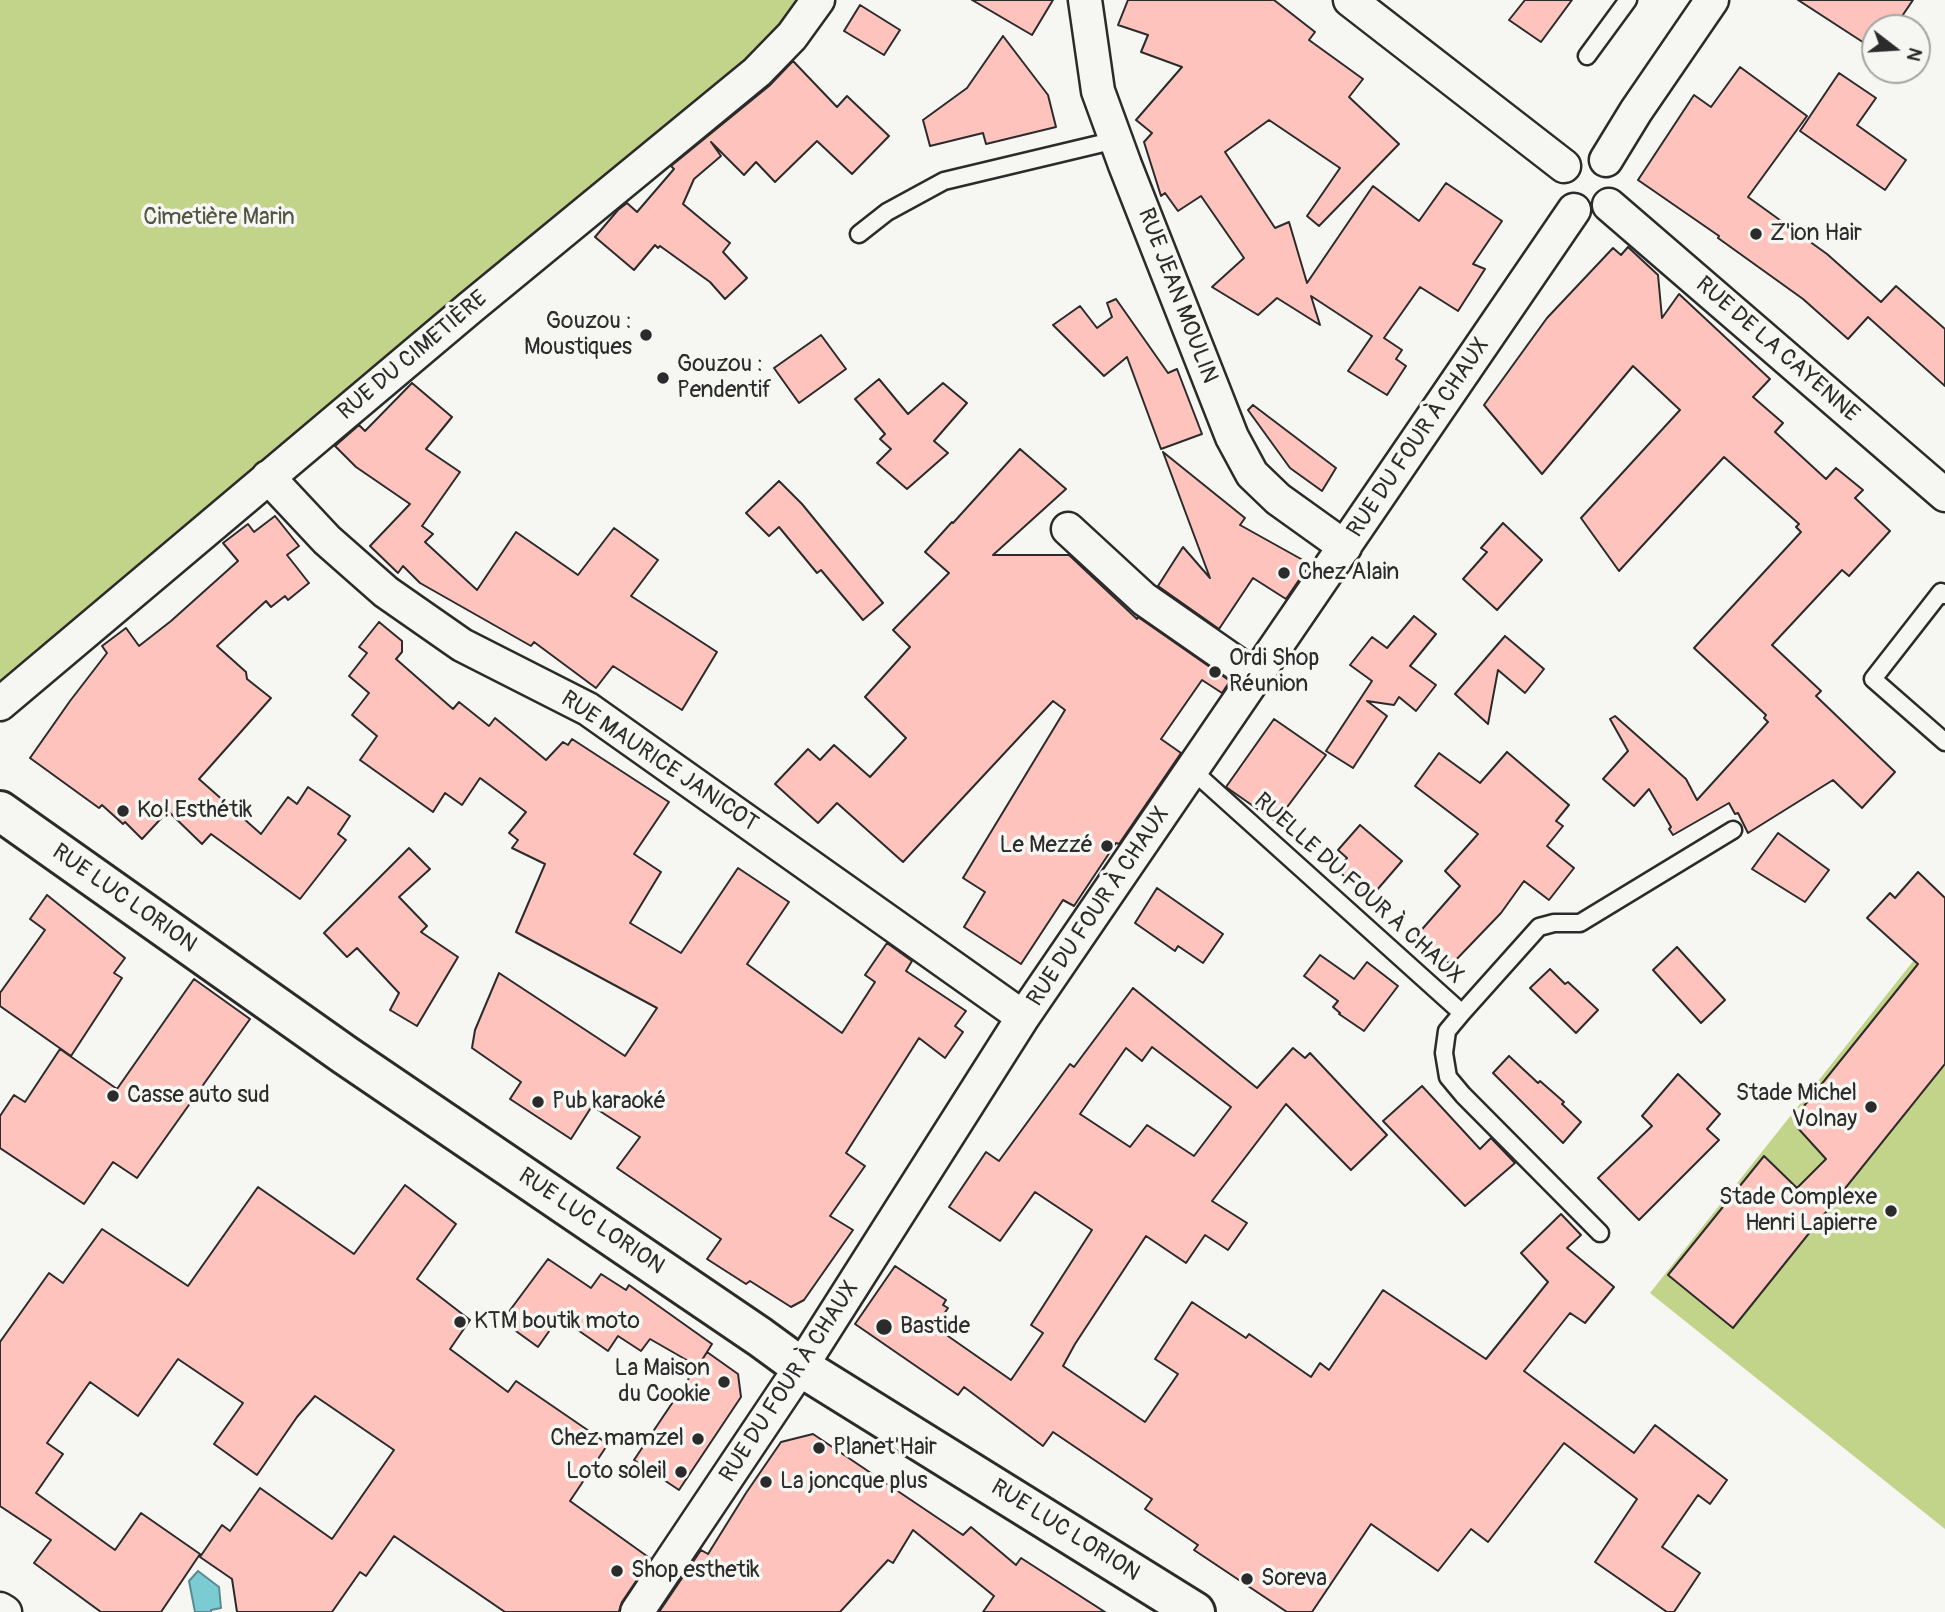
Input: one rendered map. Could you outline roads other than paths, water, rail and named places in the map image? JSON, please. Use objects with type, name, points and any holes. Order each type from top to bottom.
[{"type":"street","name":"RUE DU CIMETIÈRE","points":[[0,704],[471,307],[757,72],[792,36],[818,0]]},
{"type":"street","name":"RUE JEAN MOULIN","points":[[1085,0],[1098,91],[1232,437],[1252,474],[1278,499],[1345,547]]},
{"type":"street","points":[[1350,0],[1564,166]]},
{"type":"street","points":[[1606,160],[1712,0]]},
{"type":"street","points":[[1584,155],[1599,156],[1606,160],[1617,182],[1609,205],[1594,213],[1586,214],[1574,210],[1565,202],[1559,188],[1560,173],[1564,166],[1584,155]]},
{"type":"street","name":"RUE DE LA CAYENNE","points":[[1609,205],[1945,495]]},
{"type":"street","name":"RUE DU FOUR À CHAUX","points":[[637,1612],[801,1367],[1023,1017],[1574,210]]},
{"type":"street","name":"RUE MAURICE JANICOT","points":[[268,477],[327,540],[386,592],[462,645],[589,709],[1023,1017]]},
{"type":"street","points":[[1068,530],[1144,599],[1256,677]]},
{"type":"street","name":"RUE LUC LORION","points":[[0,811],[345,1055],[801,1367],[1195,1612]]},
{"type":"street","points":[[0,1608],[5,1612]]},
{"type":"lane","points":[[1587,56],[1628,0]]},
{"type":"lane","points":[[859,234],[887,212],[944,181],[1116,140]]},
{"type":"lane","points":[[1945,595],[1941,592],[1873,679],[1945,742]]},
{"type":"lane","name":"RUELLE DU FOUR À CHAUX","points":[[1193,771],[1462,1013],[1539,927],[1554,923],[1580,923],[1733,830]]},
{"type":"lane","points":[[1462,1013],[1447,1031],[1444,1054],[1448,1077],[1600,1233]]},
{"type":"water","points":[[198,1571],[219,1587],[221,1608],[211,1612],[195,1612],[189,1581]]},
{"type":"place","name":"Z'ion Hair","points":[[1756,234]]},
{"type":"place","name":"Gouzou : Moustiques","points":[[646,335]]},
{"type":"place","name":"Gouzou : Pendentif","points":[[663,378]]},
{"type":"place","name":"Chez Alain","points":[[1284,573]]},
{"type":"place","name":"Ordi Shop Réunion","points":[[1215,672]]},
{"type":"place","name":"Ko! Esthétik","points":[[123,811]]},
{"type":"place","name":"Le Mezzé","points":[[1107,846]]},
{"type":"place","name":"Casse auto sud","points":[[113,1096]]},
{"type":"place","name":"Pub karaoké","points":[[538,1102]]},
{"type":"place","name":"Stade Michel Volnay","points":[[1871,1107]]},
{"type":"place","name":"Stade Complexe Henri Lapierre","points":[[1891,1211]]},
{"type":"place","name":"KTM boutik moto","points":[[460,1322]]},
{"type":"place","name":"Bastide","points":[[884,1327]]},
{"type":"place","name":"La Maison du Cookie","points":[[724,1382]]},
{"type":"place","name":"Chez mamzel","points":[[698,1439]]},
{"type":"place","name":"Planet'Hair","points":[[819,1448]]},
{"type":"place","name":"Loto soleil","points":[[681,1472]]},
{"type":"place","name":"La joncque plus","points":[[766,1482]]},
{"type":"place","name":"Shop esthetik","points":[[617,1571]]},
{"type":"place","name":"Soreva","points":[[1247,1579]]},
{"type":"park label","name":"Cimetière Marin","points":[[219,218]]}]
